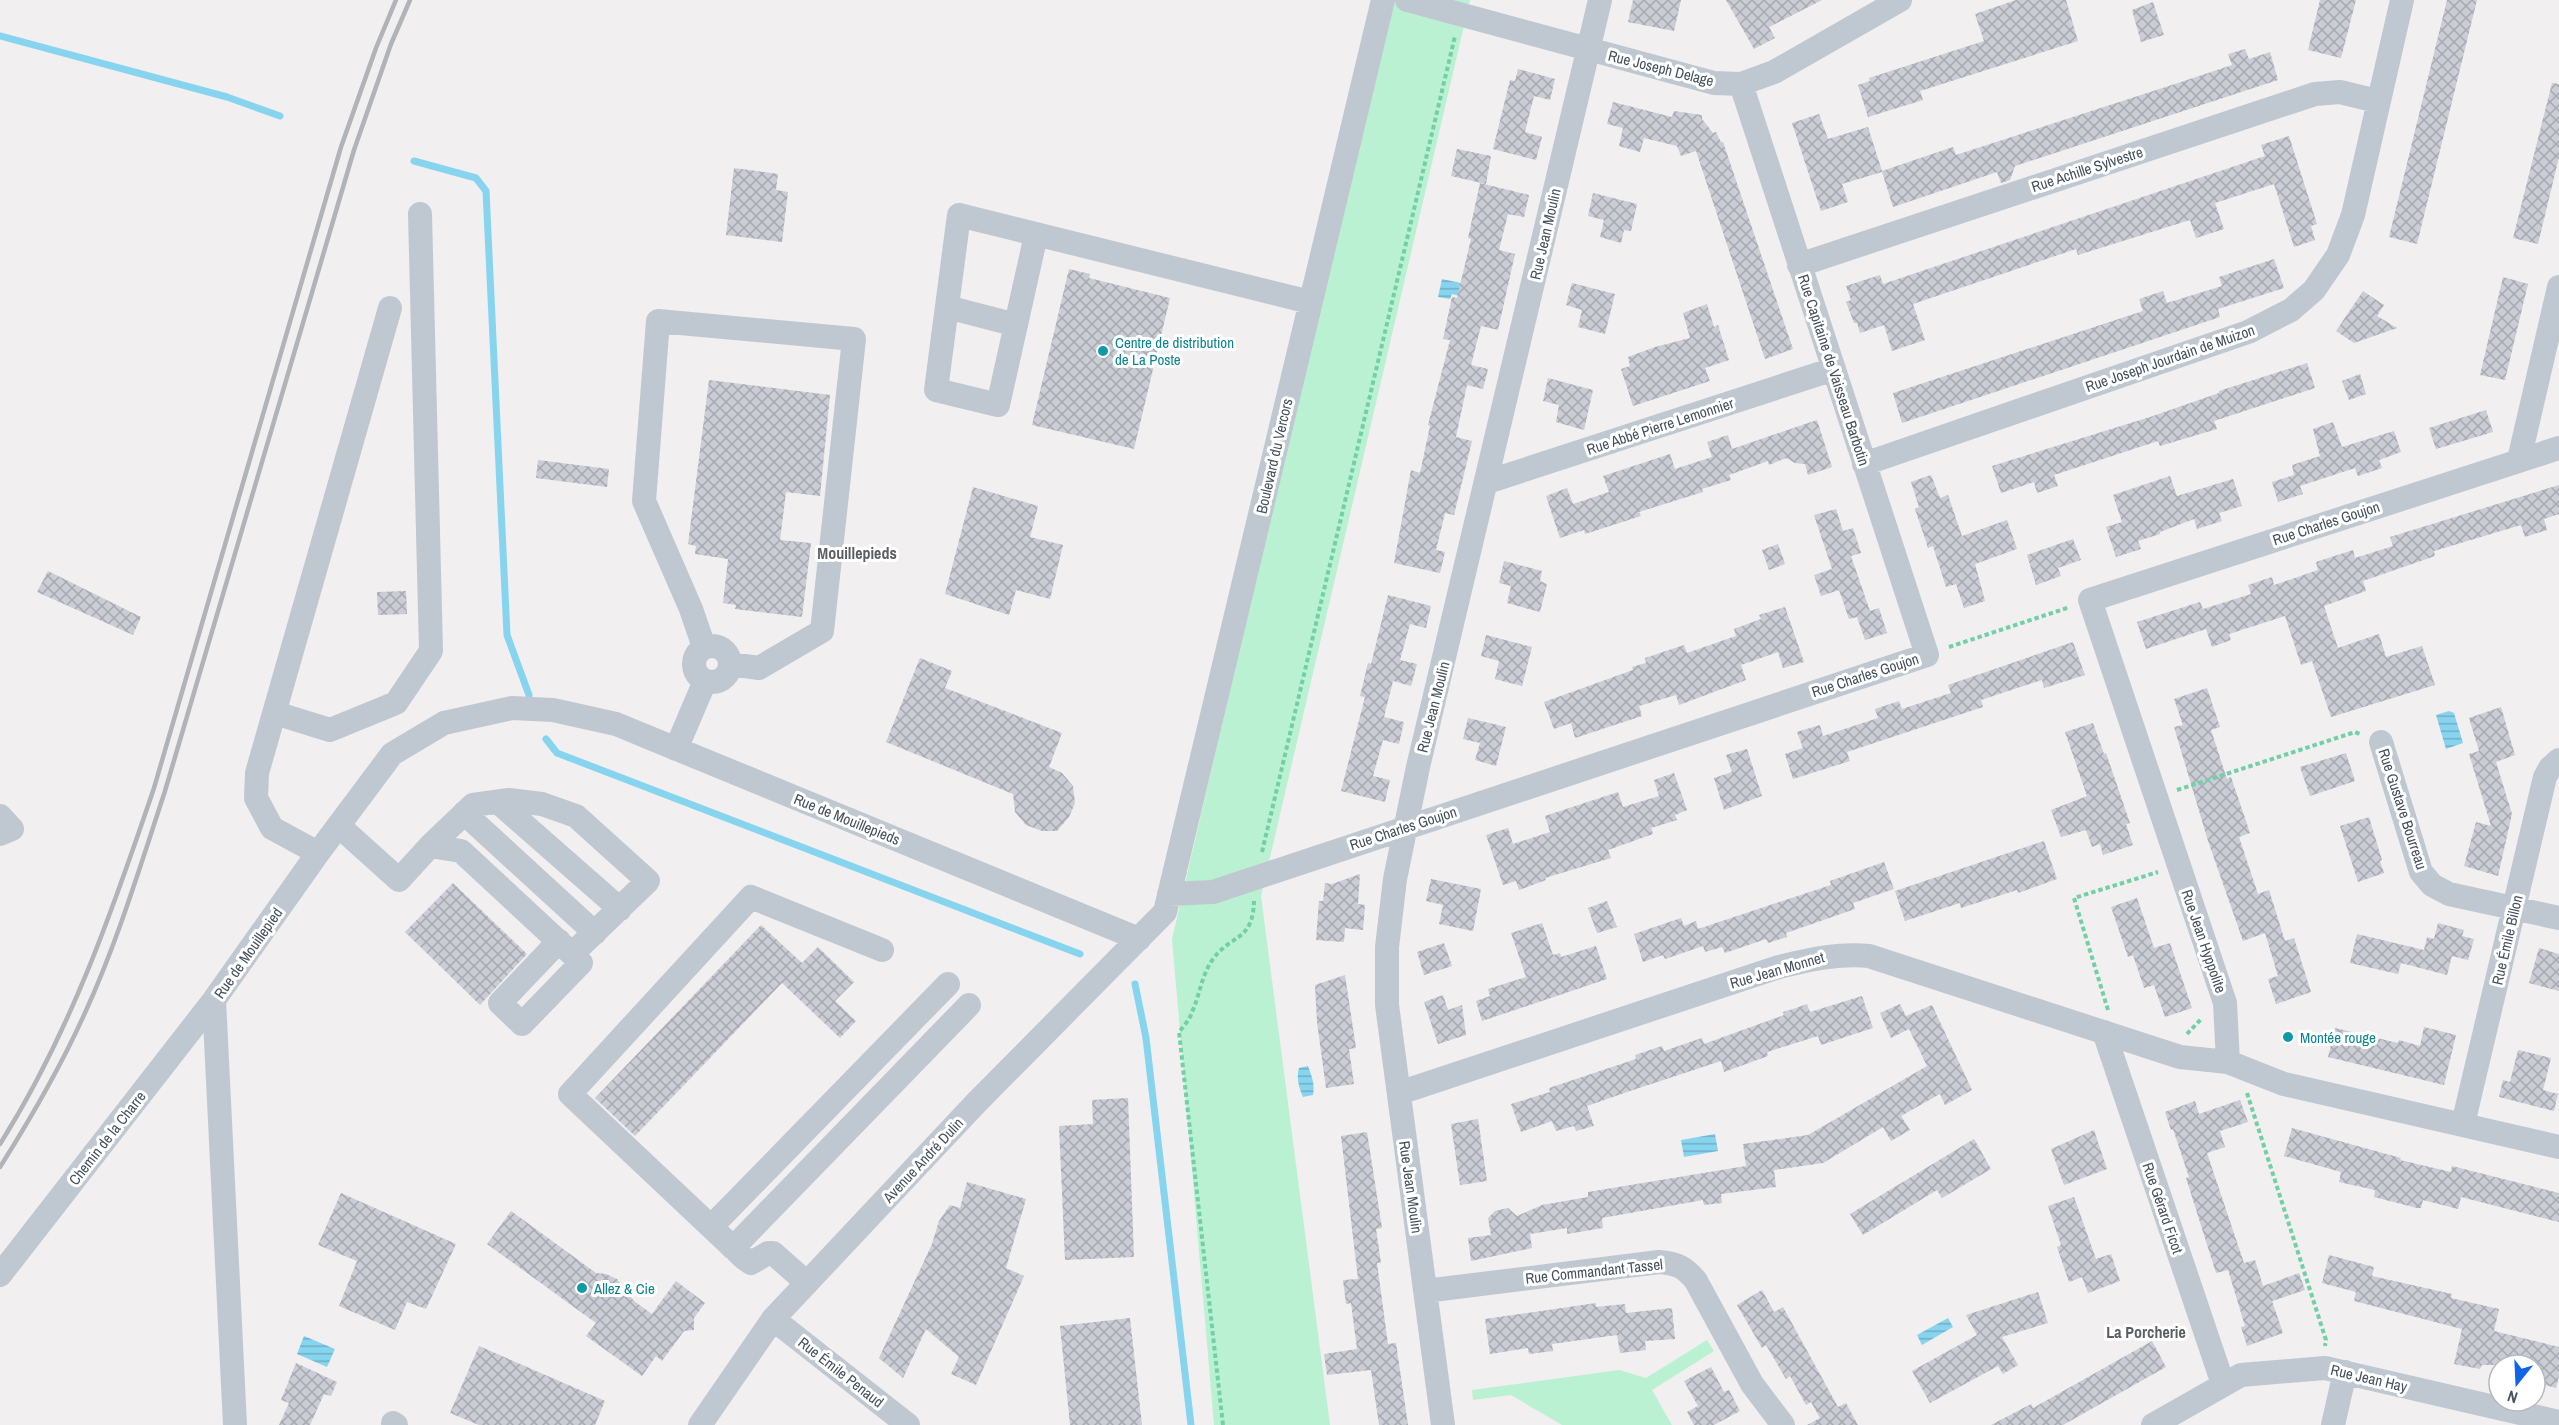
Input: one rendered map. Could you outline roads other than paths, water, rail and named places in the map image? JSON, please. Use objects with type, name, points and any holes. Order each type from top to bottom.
[{"type":"street","name":"Boulevard du Vercors","points":[[1167,903],[1383,0]]},
{"type":"street","name":"Rue Joseph Delage","points":[[1407,0],[1714,83],[1741,84],[1774,72],[1900,0]]},
{"type":"street","name":"Rue Jean Moulin","points":[[1443,1425],[1387,1005],[1387,947],[1395,879],[1406,827],[1600,0]]},
{"type":"street","name":"Rue Joseph Jourdain de Muizon","points":[[1864,464],[2248,332],[2291,310],[2314,290],[2338,255],[2353,215],[2402,0]]},
{"type":"street","name":"Rue Capitaine de Vaisseau Barbotin","points":[[1741,84],[1927,655]]},
{"type":"street","name":"Rue Achille Sylvestre","points":[[1799,265],[2315,94],[2340,92],[2378,101]]},
{"type":"street","points":[[276,713],[330,730],[396,703],[431,651],[420,214]]},
{"type":"street","points":[[1036,235],[998,405],[936,390],[959,215],[1310,302]]},
{"type":"street","points":[[2519,460],[2559,287]]},
{"type":"street","points":[[947,307],[1016,325]]},
{"type":"street","points":[[318,853],[272,828],[256,798],[257,773],[390,308]]},
{"type":"street","points":[[704,647],[691,609],[644,501],[658,321],[854,339],[822,631],[759,668],[730,664]]},
{"type":"street","name":"Rue Abbé Pierre Lemonnier","points":[[1487,482],[1834,369]]},
{"type":"street","name":"Rue Charles Goujon","points":[[2090,600],[2559,447]]},
{"type":"street","name":"Rue Jean Hyppolite","points":[[2090,600],[2225,1002],[2228,1062]]},
{"type":"street","points":[[704,647],[718,647],[729,656],[730,664],[729,671],[719,681],[705,681],[699,677],[693,664],[698,651],[704,647]]},
{"type":"street","name":"Rue Charles Goujon","points":[[1167,903],[1213,892],[1927,655]]},
{"type":"street","points":[[676,749],[705,681]]},
{"type":"street","name":"Rue de Mouillepied","points":[[235,1425],[213,1000],[392,754],[444,723],[512,708],[553,710]]},
{"type":"street","name":"Rue de Mouillepieds","points":[[553,710],[616,724],[1139,939]]},
{"type":"street","name":"Rue Gustave Bourreau","points":[[2381,742],[2421,872],[2433,885],[2449,894],[2559,918]]},
{"type":"street","name":"Rue Émile Billon","points":[[2463,1124],[2545,777],[2550,768],[2559,760]]},
{"type":"street","points":[[339,826],[399,880],[430,846],[473,805],[509,800],[542,804],[576,816],[648,881],[595,933],[566,948],[461,851],[430,846]]},
{"type":"street","points":[[498,802],[620,909]]},
{"type":"street","points":[[464,813],[595,933]]},
{"type":"street","points":[[807,1283],[772,1253],[751,1263],[570,1094],[751,897],[882,950]]},
{"type":"street","name":"Avenue André Dulin","points":[[700,1425],[773,1319],[976,1103],[1139,939],[1167,903]]},
{"type":"street","name":"Rue Jean Monnet","points":[[1399,1093],[1779,967],[1827,956],[1869,956],[2106,1022],[2180,1057],[2228,1062]]},
{"type":"street","points":[[711,1227],[948,984]]},
{"type":"street","name":"Chemin de la Charre","points":[[0,1275],[213,1000]]},
{"type":"street","points":[[733,1248],[969,1005]]},
{"type":"street","name":"Rue Gérard Ficot","points":[[2106,1022],[2223,1384]]},
{"type":"street","points":[[2228,1062],[2284,1084],[2559,1147]]},
{"type":"street","name":"Rue Commandant Tassel","points":[[1425,1291],[1659,1262],[1675,1263],[1688,1270],[1696,1281],[1752,1384],[1783,1425]]},
{"type":"street","name":"Rue Émile Penaud","points":[[773,1319],[908,1425]]},
{"type":"street","points":[[2333,1425],[2335,1370]]},
{"type":"street","name":"Rue Jean Hay","points":[[2153,1425],[2241,1375],[2335,1370],[2559,1422]]},
{"type":"water","points":[[1442,279],[1475,286],[1472,299],[1452,294],[1450,299],[1438,297]]},
{"type":"water","points":[[2449,711],[2454,713],[2463,743],[2446,749],[2436,715]]},
{"type":"water","points":[[1308,1066],[1312,1077],[1313,1095],[1303,1097],[1298,1083],[1298,1072],[1299,1068]]},
{"type":"water","points":[[1715,1134],[1718,1151],[1684,1157],[1681,1140]]},
{"type":"water","points":[[1948,1318],[1953,1327],[1922,1345],[1917,1335]]},
{"type":"water","points":[[304,1336],[335,1349],[327,1367],[297,1354]]},
{"type":"waterway","points":[[0,36],[227,97],[280,116]]},
{"type":"waterway","points":[[414,161],[476,178],[486,191],[507,635],[529,695]]},
{"type":"waterway","points":[[546,739],[557,753],[1080,954]]},
{"type":"waterway","points":[[1135,984],[1146,1038],[1191,1425]]},
{"type":"railway","points":[[0,1144],[48,1059],[88,971],[154,788],[341,147],[376,48],[396,0]]},
{"type":"railway","points":[[0,1167],[45,1092],[75,1035],[96,988],[128,904],[165,791],[354,150],[391,44],[410,0]]},
{"type":"place","name":"Centre de distribution de La Poste","points":[[1103,351]]},
{"type":"place","name":"Montée rouge","points":[[2288,1037]]},
{"type":"place","name":"Allez & Cie","points":[[582,1288]]},
{"type":"district","name":"Mouillepieds","points":[[857,553]]},
{"type":"district","name":"La Porcherie","points":[[2146,1332]]}]
